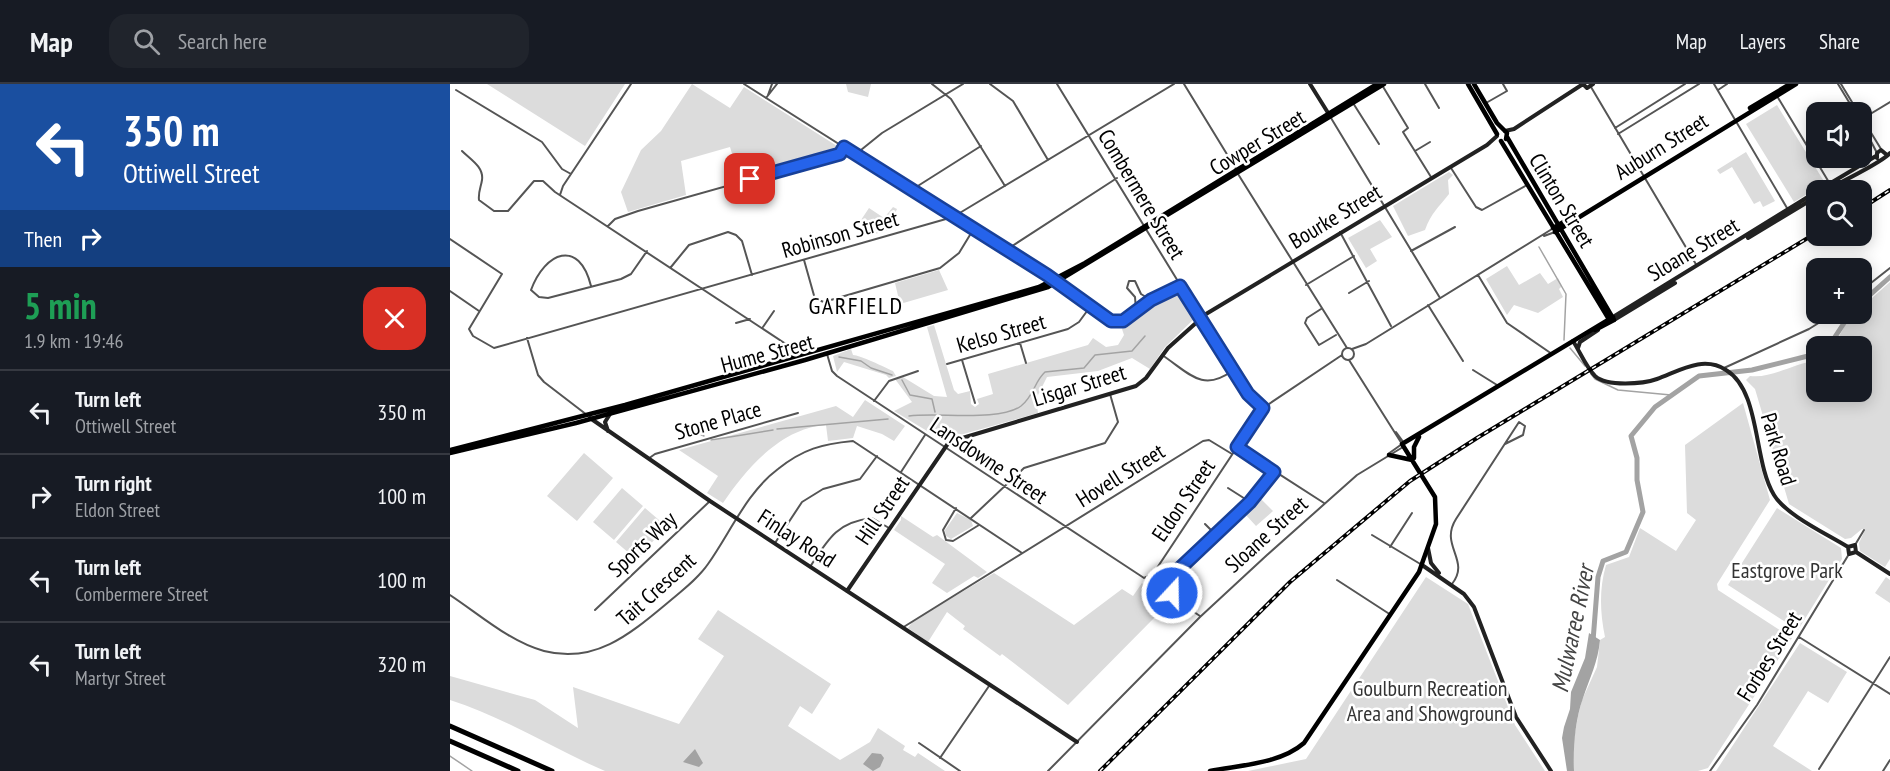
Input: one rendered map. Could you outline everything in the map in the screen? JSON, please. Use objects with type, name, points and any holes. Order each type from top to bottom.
[{"type":"highway","points":[[450,726],[552,771]]},
{"type":"highway","points":[[450,741],[518,771]]},
{"type":"main road","name":"Cowper Street","points":[[1329,115],[1353,103],[1381,84]]},
{"type":"main road","name":"Cowper Street","points":[[1146,227],[1381,84]]},
{"type":"main road","name":"Clinton Street","points":[[1467,84],[1527,185],[1557,228]]},
{"type":"main road","name":"Clinton Street","points":[[1474,84],[1506,134],[1557,228],[1612,319]]},
{"type":"main road","name":"Auburn Street","points":[[1557,228],[1790,84]]},
{"type":"main road","name":"Auburn Street","points":[[1735,119],[1796,84]]},
{"type":"main road","points":[[1499,138],[1506,134]]},
{"type":"main road","points":[[1499,138],[1506,134]]},
{"type":"main road","name":"Hume Street","points":[[450,452],[827,354],[1022,297],[1054,282],[1146,227]]},
{"type":"main road","name":"Hume Street","points":[[590,417],[805,358],[1054,282]]},
{"type":"main road","name":"Sloane Street","points":[[1404,445],[1612,319]]},
{"type":"main road","name":"Sloane Street","points":[[1587,334],[1612,319]]},
{"type":"main road","points":[[1414,460],[1414,447],[1420,436]]},
{"type":"main road","points":[[1210,771],[1277,758],[1298,748],[1311,735],[1422,565],[1437,511],[1435,497],[1404,445]]},
{"type":"main road","points":[[1388,455],[1414,460]]},
{"type":"street","points":[[560,195],[571,174],[631,84]]},
{"type":"street","points":[[744,84],[1006,250],[1111,321],[1123,321],[1151,300],[1180,286]]},
{"type":"street","points":[[767,97],[772,84]]},
{"type":"street","points":[[767,97],[777,84]]},
{"type":"street","points":[[932,84],[947,94],[1005,186]]},
{"type":"street","points":[[856,154],[882,133],[963,84]]},
{"type":"street","points":[[990,84],[1013,100],[1048,160]]},
{"type":"street","name":"Combermere Street","points":[[1057,84],[1117,178],[1233,371],[1248,394],[1263,408]]},
{"type":"street","name":"Robinson Street","points":[[479,311],[469,332],[490,348],[953,217],[1174,84]]},
{"type":"street","points":[[1184,84],[1341,342],[1347,348],[1352,349],[1355,366]]},
{"type":"street","points":[[1310,84],[1440,298]]},
{"type":"street","points":[[1381,84],[1408,128],[1403,132],[1431,177]]},
{"type":"street","points":[[1425,84],[1439,108]]},
{"type":"street","points":[[1486,104],[1507,91],[1503,84]]},
{"type":"street","points":[[1615,128],[1685,84]]},
{"type":"street","points":[[1618,134],[1699,84]]},
{"type":"street","points":[[1714,84],[1788,210],[1806,203]]},
{"type":"street","points":[[1718,90],[1727,84]]},
{"type":"street","points":[[1839,84],[1850,102]]},
{"type":"street","points":[[1506,134],[1578,89],[1588,86],[1697,266]]},
{"type":"street","points":[[456,90],[542,142],[562,169],[571,174]]},
{"type":"street","points":[[1777,96],[1828,180]]},
{"type":"street","points":[[1872,113],[1890,102]]},
{"type":"street","points":[[1353,103],[1379,144]]},
{"type":"street","points":[[1872,132],[1887,152]]},
{"type":"street","name":"Bourke Street","points":[[1201,318],[1499,138]]},
{"type":"street","points":[[1415,152],[1431,142]]},
{"type":"street","points":[[1872,144],[1878,156]]},
{"type":"street","points":[[912,190],[981,146]]},
{"type":"street","points":[[608,226],[615,219],[638,211],[840,154],[844,147]]},
{"type":"street","points":[[462,151],[482,172],[479,200],[494,211],[508,211],[531,184],[538,180],[546,183],[560,195],[763,327],[805,358]]},
{"type":"street","points":[[1843,180],[1887,152]]},
{"type":"street","points":[[1878,156],[1887,152]]},
{"type":"street","name":"Sloane Street","points":[[1837,180],[1878,156]]},
{"type":"street","points":[[1450,167],[1480,209],[1486,209],[1527,185]]},
{"type":"street","points":[[1840,180],[1850,176]]},
{"type":"street","points":[[1006,250],[1117,178]]},
{"type":"street","name":"Sloane Street","points":[[1612,319],[1806,199]]},
{"type":"street","name":"Sloane Street","points":[[1612,319],[1806,203]]},
{"type":"street","points":[[1775,222],[1781,220]]},
{"type":"street","points":[[1411,251],[1455,227]]},
{"type":"street","name":"Auburn Street","points":[[1354,353],[1392,327],[1557,228]]},
{"type":"street","points":[[804,260],[815,299],[824,302],[940,268],[955,257],[974,230]]},
{"type":"street","points":[[672,267],[689,245],[728,232],[736,235],[742,241],[752,275]]},
{"type":"street","points":[[1340,232],[1369,281],[1368,286],[1392,327]]},
{"type":"street","points":[[450,239],[502,274],[479,311],[450,291]]},
{"type":"street","points":[[591,286],[583,264],[574,256],[563,254],[549,261],[531,290],[539,297],[548,298],[591,286],[631,274],[647,251]]},
{"type":"street","points":[[1306,285],[1354,256]]},
{"type":"street","points":[[1872,282],[1890,268]]},
{"type":"street","points":[[1478,275],[1507,323],[1552,354]]},
{"type":"street","points":[[1136,310],[1135,297],[1127,288],[1129,281],[1135,281],[1141,294],[1151,300]]},
{"type":"street","points":[[1349,293],[1369,281]]},
{"type":"street","points":[[717,297],[715,287],[720,284]]},
{"type":"street","points":[[1428,305],[1463,361]]},
{"type":"street","name":"Kelso Street","points":[[947,364],[1068,329],[1079,322],[1090,307]]},
{"type":"street","points":[[1321,309],[1307,318],[1305,323],[1320,345],[1336,334]]},
{"type":"street","points":[[763,327],[774,311]]},
{"type":"street","name":"Lisgar Street","points":[[944,447],[955,439],[1110,394],[1140,383],[1162,355],[1201,318]]},
{"type":"street","points":[[736,323],[750,319]]},
{"type":"street","points":[[1573,341],[1596,376],[1610,382],[1650,381],[1689,365],[1724,368],[1817,324]]},
{"type":"street","points":[[1578,349],[1580,342],[1602,327]]},
{"type":"street","name":"Finlay Road","points":[[527,338],[538,375],[610,434],[1077,742]]},
{"type":"street","points":[[1341,342],[1345,359]]},
{"type":"street","points":[[1020,343],[1026,363]]},
{"type":"street","name":"Auburn Street","points":[[1352,349],[1360,347]]},
{"type":"street","points":[[1263,408],[1335,362],[1347,348]]},
{"type":"street","name":"Lansdowne Street","points":[[827,354],[834,374],[1138,576],[1148,578]]},
{"type":"street","points":[[1162,355],[1206,382],[1218,381],[1233,371]]},
{"type":"street","points":[[1349,360],[1353,358]]},
{"type":"street","points":[[1335,362],[1345,359],[1355,366],[1404,445]]},
{"type":"street","points":[[962,360],[975,403]]},
{"type":"street","name":"Park Road","points":[[1724,368],[1736,377],[1744,390],[1768,481],[1775,497],[1790,511],[1848,547]]},
{"type":"street","points":[[1473,370],[1499,386]]},
{"type":"street","points":[[874,401],[889,381],[918,371]]},
{"type":"street","points":[[971,518],[1027,466],[1105,443],[1118,422],[1110,394]]},
{"type":"street","name":"Eldon Street","points":[[1148,578],[1263,408]]},
{"type":"street","points":[[610,434],[605,425],[611,413]]},
{"type":"street","name":"Stone Place","points":[[648,459],[655,454],[798,413]]},
{"type":"street","points":[[1452,584],[1458,576],[1460,567],[1449,538],[1450,530],[1519,422],[1526,426],[1524,435],[1505,444]]},
{"type":"street","points":[[901,472],[925,435]]},
{"type":"street","name":"Hovell Street","points":[[902,628],[1203,441],[1209,440],[1232,454]]},
{"type":"street","name":"Tait Crescent","points":[[450,595],[523,643],[542,651],[574,655],[608,647],[638,628],[700,574],[757,490],[774,472],[815,446],[853,441],[1022,553]]},
{"type":"street","name":"Sloane Street","points":[[1048,771],[1200,616],[1324,503],[1404,445]]},
{"type":"street","name":"Hill Street","points":[[848,591],[944,447]]},
{"type":"street","points":[[1237,447],[1324,503]]},
{"type":"street","points":[[775,543],[804,500],[823,489],[860,479],[877,456]]},
{"type":"street","points":[[1176,600],[1171,587],[1175,574],[1250,502],[1274,472]]},
{"type":"street","points":[[1176,600],[1174,587],[1179,576],[1258,500],[1274,472]]},
{"type":"street","points":[[1228,488],[1250,502]]},
{"type":"street","name":"Sports Way","points":[[595,610],[710,501]]},
{"type":"street","points":[[956,508],[943,530],[946,540],[953,542],[980,524]]},
{"type":"street","points":[[1390,547],[1412,513]]},
{"type":"street","points":[[810,567],[832,534],[847,524],[873,518],[890,528]]},
{"type":"street","points":[[1205,524],[1215,534]]},
{"type":"street","points":[[1856,552],[1855,545],[1864,530]]},
{"type":"street","points":[[1372,535],[1452,584],[1474,607],[1516,717],[1551,771]]},
{"type":"street","points":[[1855,545],[1848,547],[1849,554],[1856,552],[1890,574]]},
{"type":"street","points":[[1428,547],[1431,563],[1446,580]]},
{"type":"street","name":"Forbes Street","points":[[1710,771],[1751,713],[1849,554]]},
{"type":"street","points":[[1338,580],[1391,615]]},
{"type":"street","points":[[1162,591],[1200,616]]},
{"type":"street","points":[[1799,637],[1890,694]]},
{"type":"street","points":[[1819,769],[1890,657]]},
{"type":"street","points":[[940,758],[989,685]]},
{"type":"street","points":[[919,743],[960,771]]},
{"type":"street","points":[[1883,771],[1890,760]]},
{"type":"green space","points":[[487,84],[625,84],[585,146]]},
{"type":"green space","points":[[692,84],[730,108],[744,87],[837,146],[837,151],[740,180],[730,147],[681,161],[686,195],[628,212],[621,192],[641,150],[661,131]]},
{"type":"green space","points":[[846,84],[871,84],[868,97],[848,92]]},
{"type":"green space","points":[[1777,105],[1806,152],[1806,168],[1816,168],[1823,180],[1806,180],[1806,195],[1794,202],[1746,124]]},
{"type":"green space","points":[[1746,152],[1775,201],[1763,207],[1760,201],[1754,204],[1732,167],[1720,174],[1717,170]]},
{"type":"green space","points":[[1449,172],[1453,175],[1448,180],[1449,194],[1425,230],[1408,236],[1393,206]]},
{"type":"green space","points":[[893,207],[897,209],[888,230],[875,234],[859,223],[869,208],[884,218]]},
{"type":"green space","points":[[1380,220],[1392,237],[1370,249],[1377,261],[1366,268],[1348,238]]},
{"type":"green space","points":[[1507,266],[1519,285],[1540,273],[1548,284],[1558,278],[1562,286],[1559,289],[1563,297],[1538,313],[1514,305],[1507,315],[1486,279]]},
{"type":"green space","points":[[939,270],[948,290],[900,304],[895,283]]},
{"type":"green space","points":[[1890,282],[1890,559],[1885,567],[1860,551],[1859,543],[1865,530],[1862,529],[1851,538],[1845,539],[1789,504],[1755,389],[1746,380],[1750,376],[1766,375],[1806,363],[1806,402],[1872,402],[1872,336],[1839,336],[1846,324],[1872,324],[1872,298]]},
{"type":"green space","points":[[1176,291],[1181,292],[1195,318],[1165,347],[1150,369],[1132,358],[1098,371],[1047,377],[1036,399],[1038,413],[942,440],[894,411],[912,402],[895,379],[903,377],[934,396],[947,397],[927,327],[934,325],[954,390],[958,394],[970,391],[971,404],[975,407],[979,404],[977,399],[993,394],[988,374],[1088,345],[1093,338],[1106,347],[1118,345],[1124,335],[1122,329],[1139,310]]},
{"type":"green space","points":[[851,349],[853,355],[893,371],[896,376],[889,378],[886,375],[844,362],[837,372],[833,356]]},
{"type":"green space","points":[[865,400],[905,426],[894,441],[882,434],[857,426],[853,438],[828,441],[826,425],[810,428],[794,434],[767,452],[743,476],[723,503],[707,493],[718,476],[679,450],[836,406],[853,417]]},
{"type":"green space","points":[[1743,403],[1770,500],[1717,584],[1718,590],[1792,638],[1708,768],[1698,771],[1574,771],[1573,744],[1578,716],[1582,700],[1597,667],[1600,640],[1605,637],[1601,601],[1606,565],[1629,557],[1640,528],[1676,551],[1696,520],[1687,513],[1685,445]]},
{"type":"green space","points":[[584,453],[613,478],[577,521],[547,496]]},
{"type":"green space","points":[[622,488],[643,506],[614,540],[593,522]]},
{"type":"green space","points":[[1260,498],[1273,511],[1256,526],[1245,514]]},
{"type":"green space","points":[[645,508],[666,526],[637,560],[616,542]]},
{"type":"green space","name":"Eastgrove Park","points":[[1777,508],[1841,548],[1842,559],[1798,630],[1728,585]]},
{"type":"green space","points":[[957,513],[971,520],[973,526],[951,539],[946,536],[945,530]]},
{"type":"green space","points":[[901,516],[933,537],[937,535],[987,572],[978,578],[974,576],[947,593],[932,583],[945,564],[894,530]]},
{"type":"green space","points":[[994,573],[1074,625],[1122,589],[1133,596],[1142,583],[1160,595],[1149,613],[1155,617],[1068,705],[1002,654],[1000,656],[963,629],[965,626],[947,612],[928,642],[908,628],[913,621]]},
{"type":"green space","name":"Goulburn Recreation Area and Showground","points":[[1426,577],[1468,604],[1515,725],[1545,771],[1248,771],[1306,759]]},
{"type":"green space","points":[[1886,577],[1890,580],[1890,603],[1875,593]]},
{"type":"green space","points":[[718,610],[831,684],[812,714],[800,706],[788,726],[840,760],[870,742],[878,728],[905,746],[903,750],[915,757],[918,753],[945,771],[605,771],[490,715],[450,700],[450,676],[535,700],[578,728],[573,687],[679,724],[724,656],[698,639]]},
{"type":"green space","points":[[1800,643],[1847,672],[1828,703],[1808,691],[1773,746],[1812,771],[1716,771]]},
{"type":"shaded area","points":[[1589,633],[1600,640],[1599,648],[1578,715],[1574,744],[1574,771],[1567,771],[1562,738],[1570,709],[1571,692],[1585,658]]},
{"type":"shaded area","points":[[695,749],[703,763],[699,767],[683,762]]},
{"type":"shaded area","points":[[872,753],[881,754],[884,758],[880,767],[873,771],[863,764]]},
{"type":"waterway","points":[[1539,247],[1566,294],[1564,340]]},
{"type":"waterway","name":"Mulwaree River","points":[[1872,293],[1890,277]]},
{"type":"waterway","name":"Mulwaree River","points":[[1836,336],[1843,324]]},
{"type":"waterway","points":[[909,416],[984,415],[1011,411],[1025,402],[1045,372],[1084,368],[1095,355],[1132,351],[1145,336]]},
{"type":"waterway","points":[[1570,348],[1585,366]]},
{"type":"waterway","name":"Mulwaree River","points":[[1593,641],[1598,577],[1603,561],[1626,552],[1643,512],[1637,480],[1637,458],[1631,436],[1655,407],[1699,376],[1752,370],[1806,356]]},
{"type":"waterway","points":[[839,357],[861,361],[871,368],[892,375]]},
{"type":"waterway","points":[[1591,374],[1595,379],[1618,390],[1671,395]]},
{"type":"waterway","points":[[902,380],[910,395],[932,399],[935,412]]},
{"type":"waterway","points":[[777,429],[888,419]]},
{"type":"waterway","points":[[677,424],[704,436]]},
{"type":"waterway","points":[[711,440],[773,430]]},
{"type":"waterway","points":[[450,756],[472,771]]},
{"type":"railway","points":[[1872,202],[1890,190]]},
{"type":"railway","points":[[1100,771],[1290,582],[1410,481],[1806,239]]},
{"type":"district","name":"GARFIELD","points":[[856,306]]},
{"type":"route","points":[[750,179],[840,154],[844,147],[1047,275],[1055,284],[1111,321],[1123,321],[1151,300],[1180,286],[1248,394],[1263,408],[1237,447],[1274,472],[1254,498],[1177,571],[1172,582],[1172,593]]}]
